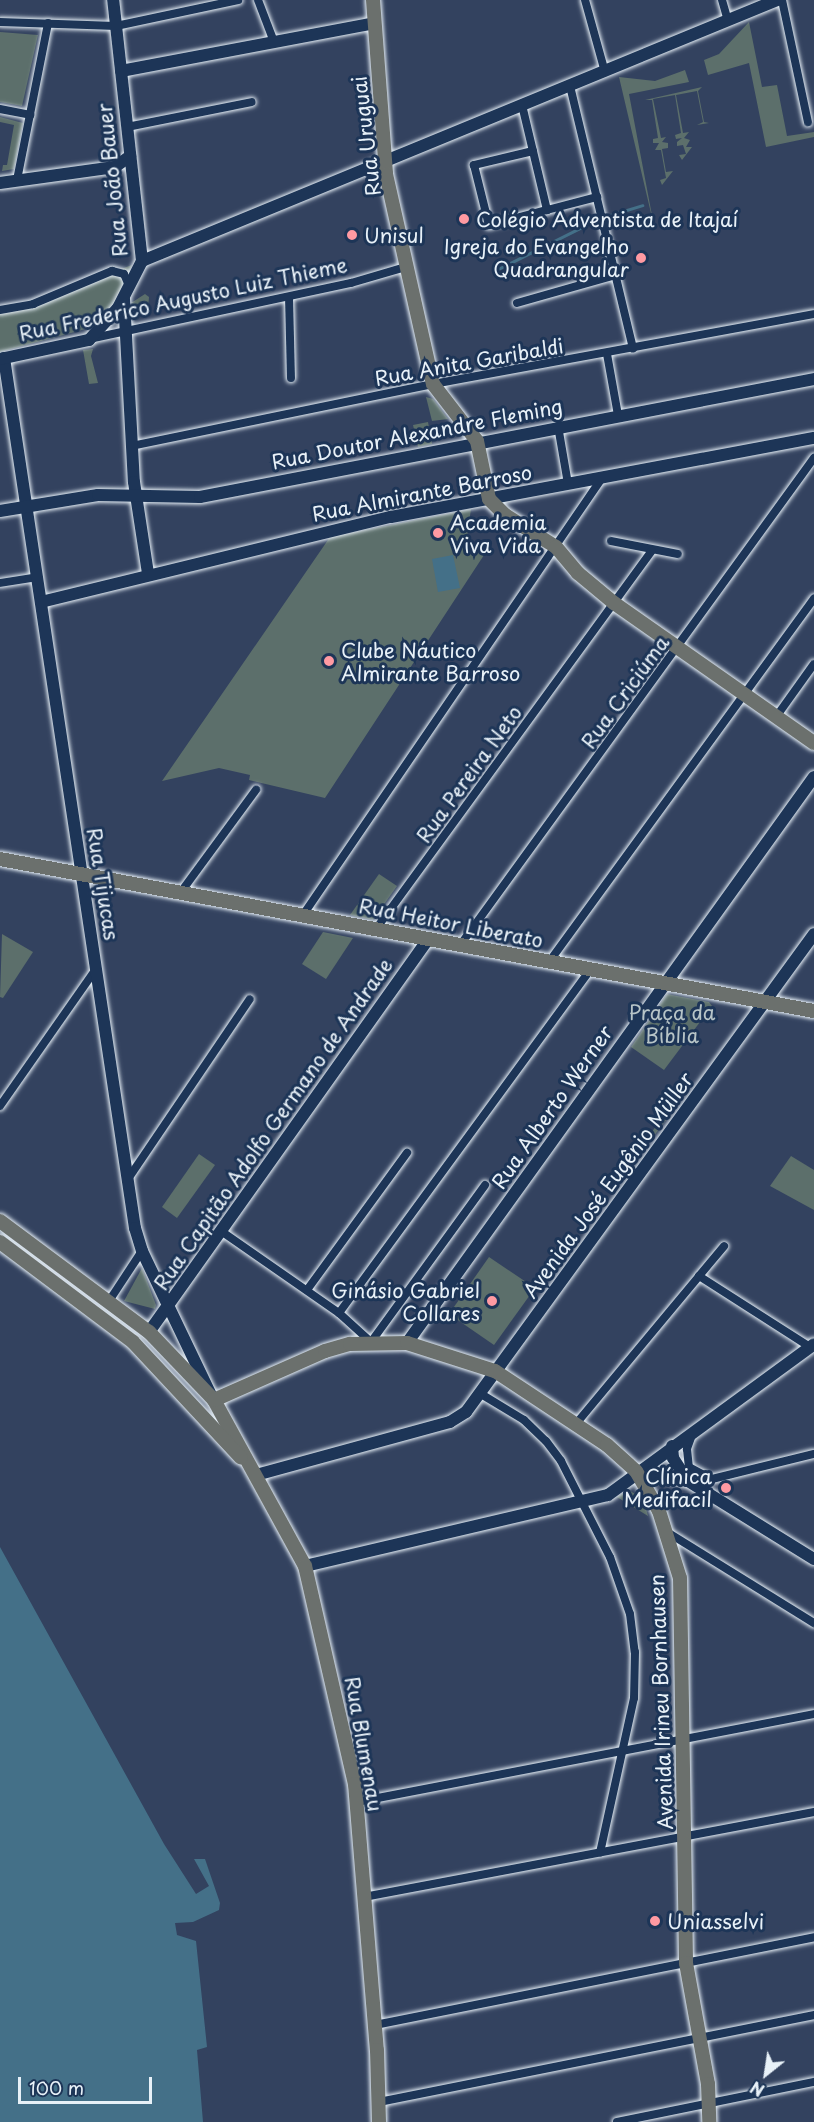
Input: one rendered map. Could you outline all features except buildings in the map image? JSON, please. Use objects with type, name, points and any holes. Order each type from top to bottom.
[{"type":"main road","name":"Rua Uruguai","points":[[373,0],[385,162],[434,384],[477,441],[489,499]]},
{"type":"main road","points":[[489,499],[505,515],[556,546],[578,573],[614,603],[679,645],[814,743]]},
{"type":"main road","name":"Rua Heitor Liberato","points":[[0,859],[461,944],[765,1004],[814,1011]]},
{"type":"main road","name":"Rua Blumenau","points":[[0,1221],[149,1332],[214,1400],[305,1566],[351,1757],[357,1802],[375,2025],[379,2122]]},
{"type":"main road","points":[[0,1242],[141,1350],[256,1475]]},
{"type":"main road","name":"Avenida Irineu Bornhausen","points":[[214,1400],[325,1351],[371,1342],[407,1343],[495,1371],[612,1449],[636,1471],[667,1532],[681,1589],[686,1963],[710,2103],[709,2122]]},
{"type":"street","name":"Rua João Bauer","points":[[89,340],[124,299],[142,261],[113,0]]},
{"type":"street","points":[[0,22],[116,26],[238,0]]},
{"type":"street","points":[[258,0],[274,42]]},
{"type":"street","points":[[585,0],[605,72]]},
{"type":"street","points":[[722,0],[728,21]]},
{"type":"street","points":[[142,261],[777,0]]},
{"type":"street","points":[[782,0],[808,122]]},
{"type":"street","points":[[17,180],[48,23]]},
{"type":"street","points":[[121,71],[375,23]]},
{"type":"street","points":[[570,86],[633,349]]},
{"type":"street","points":[[127,127],[252,102]]},
{"type":"street","points":[[522,105],[547,210]]},
{"type":"street","points":[[0,109],[30,115]]},
{"type":"street","points":[[533,151],[474,165],[489,225],[597,197]]},
{"type":"street","points":[[0,183],[115,167],[130,156]]},
{"type":"street","points":[[115,167],[132,175]]},
{"type":"street","name":"Rua Frederico Augusto Luiz Thieme","points":[[2,358],[289,297],[409,266]]},
{"type":"street","points":[[0,310],[33,304],[112,271],[127,277],[129,287]]},
{"type":"street","points":[[517,303],[616,275]]},
{"type":"street","points":[[289,297],[291,378]]},
{"type":"street","points":[[124,299],[131,446],[148,574]]},
{"type":"street","name":"Rua Anita Garibaldi","points":[[131,446],[434,384],[607,354],[814,314]]},
{"type":"street","points":[[607,354],[618,415]]},
{"type":"street","name":"Rua Tijucas","points":[[2,358],[128,1180],[142,1251],[214,1400]]},
{"type":"street","name":"Rua Doutor Alexandre Fleming","points":[[0,511],[91,496],[200,496],[477,441],[814,379]]},
{"type":"street","points":[[558,426],[568,484]]},
{"type":"street","name":"Rua Almirante Barroso","points":[[41,602],[148,574],[392,517],[814,438]]},
{"type":"street","name":"Rua Criciúma","points":[[461,944],[814,458]]},
{"type":"street","points":[[303,915],[602,478]]},
{"type":"street","points":[[611,541],[652,551],[678,554]]},
{"type":"street","name":"Rua Pereira Neto","points":[[376,929],[652,551]]},
{"type":"street","points":[[0,584],[37,577]]},
{"type":"street","points":[[549,962],[814,598]]},
{"type":"street","points":[[776,717],[814,664]]},
{"type":"street","name":"Rua Alberto Werner","points":[[407,1343],[662,984],[814,777]]},
{"type":"street","points":[[181,892],[256,790]]},
{"type":"street","name":"Avenida José Eugênio Müller","points":[[256,1475],[450,1422],[481,1394],[495,1371],[814,934]]},
{"type":"street","name":"Rua Capitão Adolfo Germano de Andrade","points":[[149,1332],[429,938]]},
{"type":"street","points":[[0,1106],[96,969]]},
{"type":"street","points":[[339,1313],[590,970]]},
{"type":"street","points":[[128,1180],[250,999]]},
{"type":"street","points":[[307,1290],[407,1153]]},
{"type":"street","points":[[220,1231],[339,1313],[371,1342],[485,1185]]},
{"type":"street","points":[[575,1425],[724,1246]]},
{"type":"street","points":[[109,1301],[142,1251]]},
{"type":"street","points":[[305,1566],[582,1503],[608,1495],[636,1471],[812,1346],[699,1276]]},
{"type":"street","points":[[481,1394],[524,1420],[546,1441],[610,1557],[630,1614],[635,1672],[624,1753],[600,1852]]},
{"type":"street","points":[[693,1431],[687,1449],[689,1467],[708,1484],[814,1559]]},
{"type":"street","points":[[672,1446],[673,1458],[688,1481]]},
{"type":"street","points":[[636,1471],[708,1484],[814,1454]]},
{"type":"street","points":[[667,1532],[814,1623]]},
{"type":"street","points":[[357,1802],[683,1742],[814,1714]]},
{"type":"street","points":[[364,1898],[814,1812]]},
{"type":"street","points":[[375,2025],[814,1937]]},
{"type":"street","points":[[379,2102],[814,2015]]},
{"type":"street","points":[[617,2122],[814,2082]]},
{"type":"green space","points":[[749,22],[762,87],[777,85],[787,136],[814,132],[814,137],[766,147],[749,63],[708,75],[704,60],[719,54]]},
{"type":"green space","points":[[0,32],[38,35],[22,106],[0,102]]},
{"type":"green space","points":[[685,70],[689,82],[629,94],[654,226],[619,77],[655,81]]},
{"type":"green space","points":[[702,87],[698,91],[704,122],[709,123],[697,125],[703,122],[697,91],[676,95],[683,133],[689,132],[684,138],[690,140],[686,147],[692,147],[682,160],[679,155],[686,154],[683,145],[677,146],[677,142],[682,138],[676,139],[675,135],[681,133],[675,95],[653,99],[661,138],[666,137],[662,142],[668,143],[668,148],[662,149],[666,172],[673,171],[662,185],[660,180],[666,178],[661,150],[655,150],[659,143],[653,143],[653,139],[658,138],[652,100],[645,100]]},
{"type":"green space","points":[[0,117],[23,123],[14,169],[2,171],[3,165],[7,165],[14,125],[0,122]]},
{"type":"green space","points":[[132,265],[115,304],[93,327],[0,352],[0,313]]},
{"type":"green space","points":[[145,294],[149,297],[148,308],[137,319],[131,303]]},
{"type":"green space","points":[[93,349],[91,356],[98,383],[89,384],[83,350]]},
{"type":"green space","points":[[426,397],[433,399],[448,419],[432,421]]},
{"type":"green space","points":[[428,422],[432,444],[418,447],[413,425]]},
{"type":"green space","name":"Clube Náutico Almirante Barroso","points":[[471,509],[466,544],[484,555],[325,798],[249,780],[250,775],[219,768],[162,781],[330,537]]},
{"type":"green space","points":[[379,874],[397,886],[373,920],[350,915]]},
{"type":"green space","points":[[323,932],[353,938],[326,979],[302,964]]},
{"type":"green space","points":[[2,934],[33,952],[3,998],[0,997]]},
{"type":"green space","name":"Praça da Bíblia","points":[[667,994],[709,1002],[712,1006],[664,1070],[631,1047]]},
{"type":"green space","points":[[670,1097],[679,1103],[650,1141],[643,1134],[648,1137],[673,1103]]},
{"type":"green space","points":[[199,1154],[215,1165],[177,1218],[162,1207]]},
{"type":"green space","points":[[791,1156],[814,1170],[814,1210],[770,1186]]},
{"type":"green space","name":"Ginásio Gabriel Collares","points":[[489,1257],[535,1288],[494,1345],[449,1314]]},
{"type":"green space","points":[[142,1268],[156,1305],[155,1309],[124,1301]]},
{"type":"green space","points":[[628,1490],[643,1498],[648,1516],[617,1497]]},
{"type":"water","points":[[453,555],[460,588],[438,592],[432,559]]},
{"type":"water","points":[[0,1547],[164,1844],[196,1894],[209,1886],[194,1859],[205,1859],[220,1903],[219,1910],[193,1922],[175,1923],[177,1935],[196,1941],[207,2047],[197,2050],[203,2122],[0,2122]]},
{"type":"waterway","points":[[607,216],[642,205]]},
{"type":"waterway","points":[[498,269],[598,219]]},
{"type":"place","name":"Colégio Adventista de Itajaí","points":[[464,219]]},
{"type":"place","name":"Unisul","points":[[352,235]]},
{"type":"place","name":"Igreja do Evangelho Quadrangular","points":[[641,258]]},
{"type":"place","name":"Academia Viva Vida","points":[[438,533]]},
{"type":"place","name":"Clube Náutico Almirante Barroso","points":[[329,661]]},
{"type":"place","name":"Ginásio Gabriel Collares","points":[[492,1301]]},
{"type":"place","name":"Clínica Medifacil","points":[[726,1488]]},
{"type":"place","name":"Uniasselvi","points":[[655,1921]]}]
